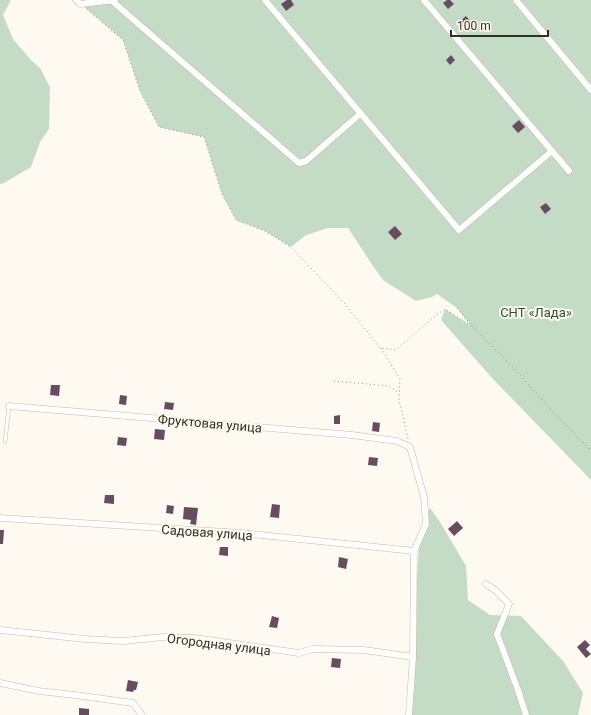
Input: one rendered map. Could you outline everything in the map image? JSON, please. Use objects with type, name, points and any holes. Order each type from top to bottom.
[{"type":"street","points":[[78,2],[114,0],[299,162],[306,161],[360,114]]},
{"type":"street","points":[[265,0],[459,230],[552,151]]},
{"type":"street","points":[[424,0],[569,171]]},
{"type":"street","points":[[516,0],[591,90]]},
{"type":"street","name":"Фруктовая улица","points":[[9,406],[352,435],[397,441],[410,447]]},
{"type":"street","points":[[409,715],[413,657],[414,551],[426,524],[424,497],[410,447]]},
{"type":"street","name":"Садовая улица","points":[[0,518],[242,533],[414,551]]},
{"type":"street","points":[[486,584],[495,590],[509,604],[498,634],[526,715]]},
{"type":"street","name":"Огородная улица","points":[[0,630],[85,640],[123,641],[164,637],[194,638],[299,653],[312,649],[364,650],[413,657]]},
{"type":"street","points":[[0,683],[39,692],[75,695],[133,704],[142,715]]},
{"type":"lane","points":[[5,442],[9,406]]},
{"type":"path","points":[[78,2],[123,40],[140,91],[159,127],[204,137],[222,194],[236,220],[265,231],[291,247],[345,304],[380,348],[400,379],[399,400],[410,447]]},
{"type":"path","points":[[457,308],[473,327],[510,364],[553,412],[591,451]]},
{"type":"path","points":[[380,348],[396,350],[445,309],[473,327]]},
{"type":"path","points":[[334,381],[390,386],[400,393]]},
{"type":"green space","points":[[0,0],[11,0],[3,15],[13,39],[40,68],[50,87],[49,129],[40,142],[31,167],[0,184]]},
{"type":"green space","name":"СНТ «Лада»","points":[[76,0],[591,0],[591,480],[492,378],[441,320],[445,309],[471,326],[457,308],[437,294],[432,297],[416,301],[383,280],[348,228],[328,228],[306,235],[291,247],[265,231],[236,220],[222,194],[204,137],[159,127],[140,91],[123,40]]},
{"type":"green space","points":[[430,508],[466,566],[468,600],[490,615],[521,616],[563,661],[583,693],[578,715],[411,715],[413,644],[420,530]]},
{"type":"building","points":[[287,0],[291,0],[294,5],[286,11],[281,4]]},
{"type":"building","points":[[450,0],[454,4],[448,9],[443,3]]},
{"type":"building","points":[[466,16],[471,22],[464,28],[459,22]]},
{"type":"building","points":[[451,55],[455,60],[450,65],[446,60]]},
{"type":"building","points":[[519,120],[525,127],[518,133],[512,126]]},
{"type":"building","points":[[546,203],[551,209],[545,214],[540,207]]},
{"type":"building","points":[[395,226],[402,234],[395,240],[388,232]]},
{"type":"building","points":[[51,385],[60,385],[59,396],[50,395]]},
{"type":"building","points":[[120,395],[127,396],[126,405],[119,404]]},
{"type":"building","points":[[165,402],[174,403],[173,410],[164,409]]},
{"type":"building","points":[[340,415],[340,424],[334,424],[334,416]]},
{"type":"building","points":[[373,422],[380,423],[379,432],[372,431]]},
{"type":"building","points":[[155,429],[165,430],[164,440],[154,439]]},
{"type":"building","points":[[118,437],[127,438],[126,446],[117,445]]},
{"type":"building","points":[[369,457],[378,458],[377,466],[368,465]]},
{"type":"building","points":[[105,495],[114,495],[114,504],[104,503]]},
{"type":"building","points":[[272,504],[280,505],[279,518],[270,517]]},
{"type":"building","points":[[167,505],[174,506],[173,514],[166,513]]},
{"type":"building","points":[[184,507],[198,508],[196,525],[190,524],[191,520],[183,519]]},
{"type":"building","points":[[457,521],[463,528],[454,536],[448,529]]},
{"type":"building","points":[[0,530],[4,530],[3,544],[0,544]]},
{"type":"building","points":[[220,547],[228,547],[228,556],[219,555]]},
{"type":"building","points":[[339,557],[348,559],[346,569],[338,567]]},
{"type":"building","points":[[272,616],[279,618],[277,628],[269,627]]},
{"type":"building","points":[[585,640],[590,645],[586,649],[591,654],[586,658],[577,647]]},
{"type":"building","points":[[332,658],[341,659],[340,668],[331,667]]},
{"type":"building","points":[[128,680],[138,682],[136,690],[133,692],[126,691]]},
{"type":"building","points":[[79,708],[89,709],[89,715],[79,715]]}]
